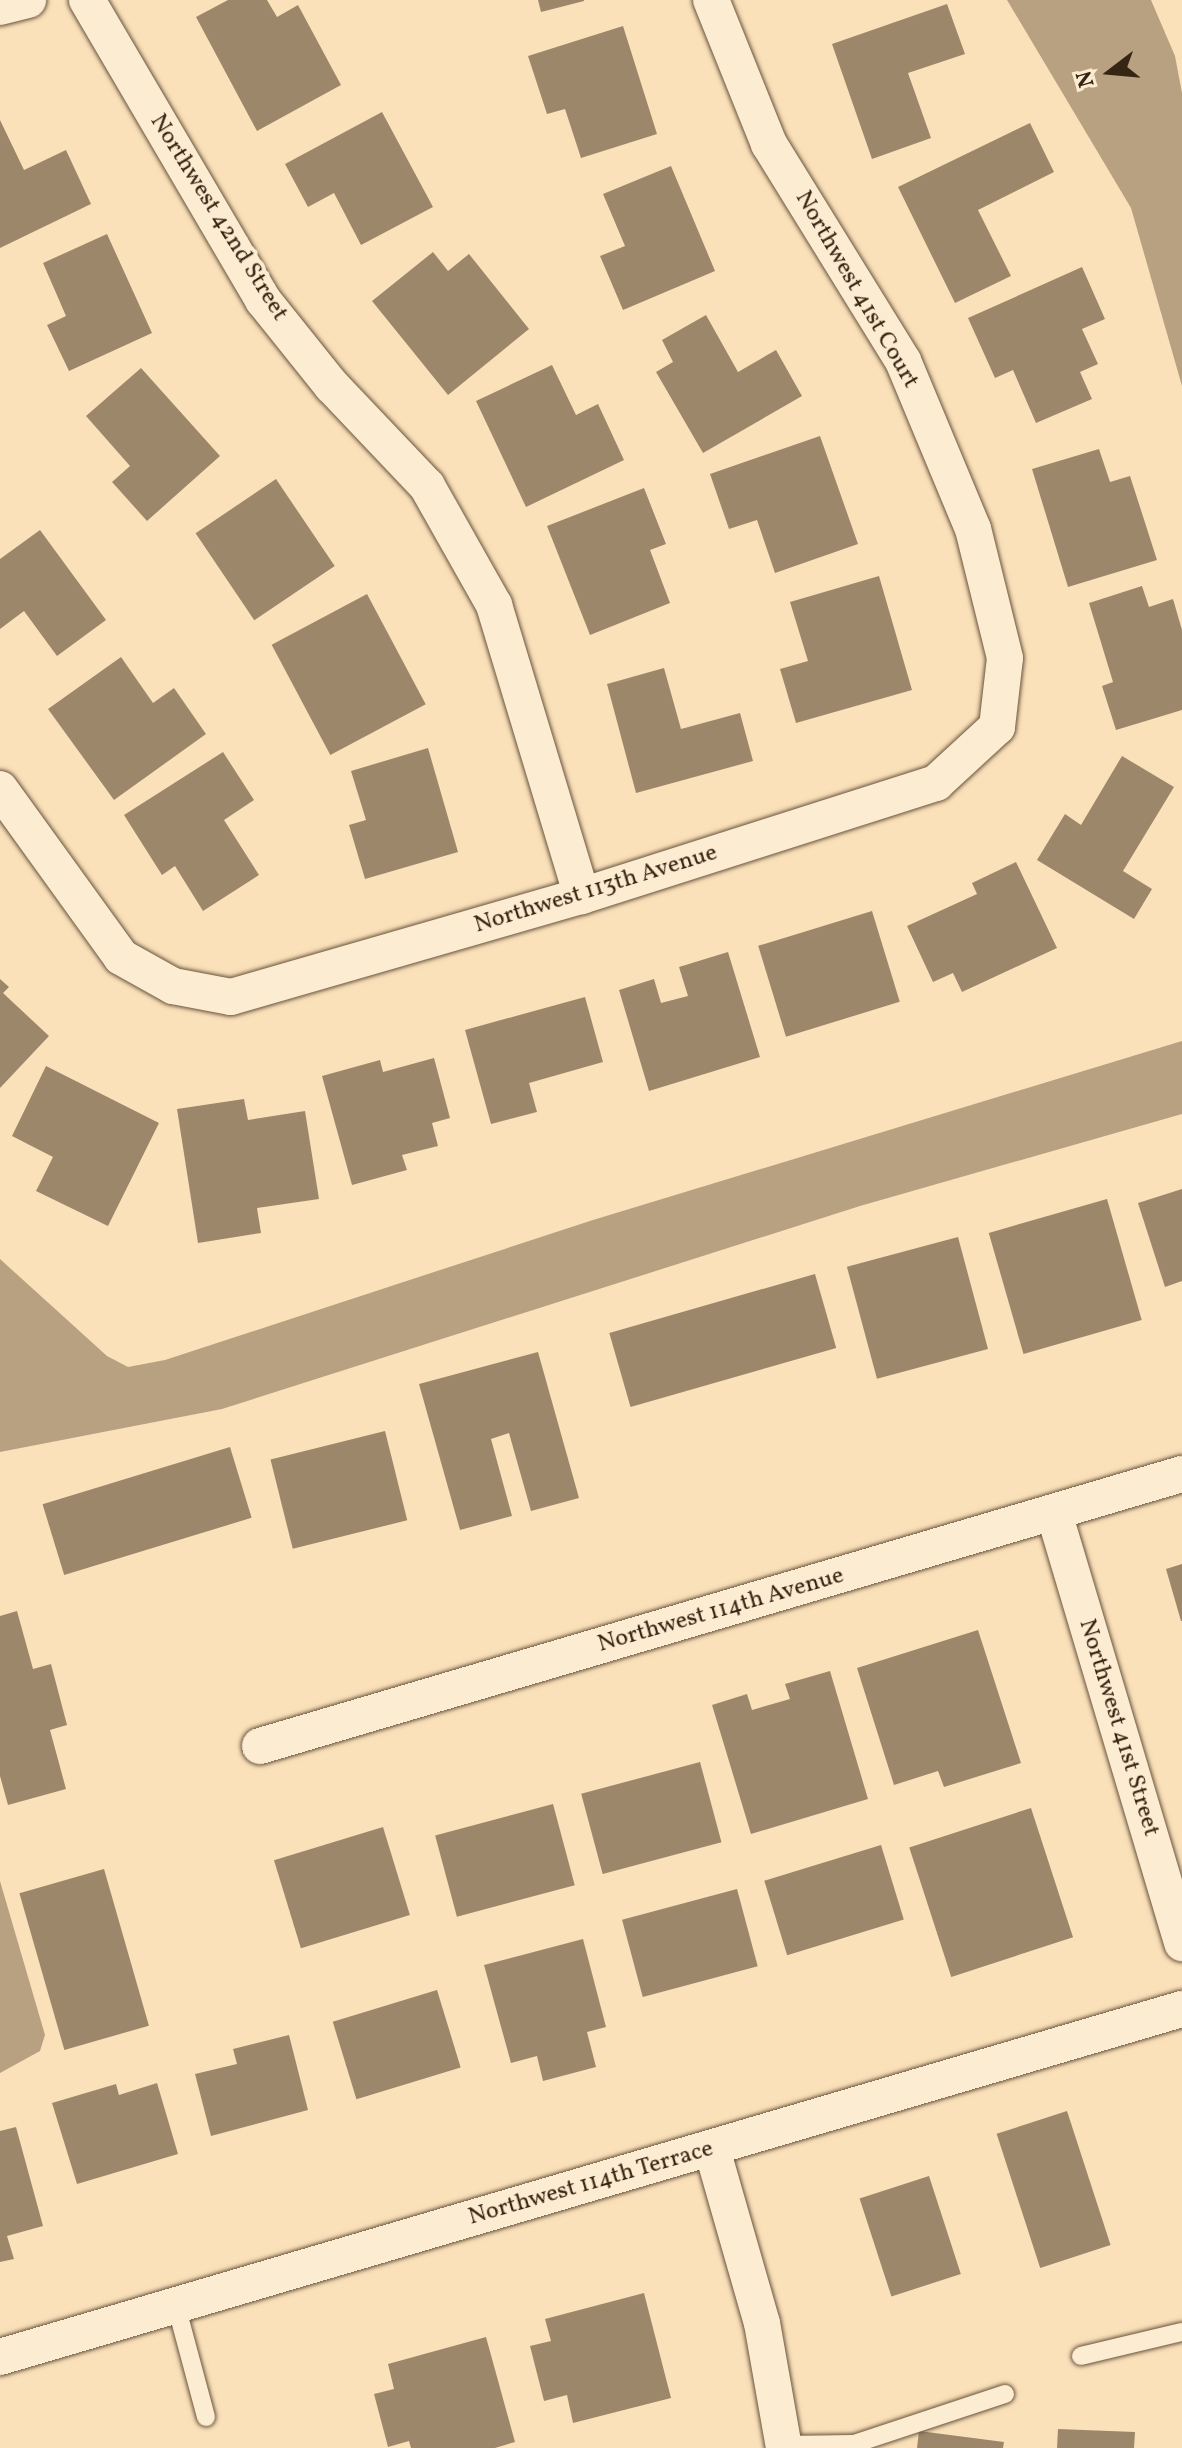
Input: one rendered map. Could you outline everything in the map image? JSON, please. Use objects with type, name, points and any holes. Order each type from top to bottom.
[{"type":"street","points":[[0,7],[28,0]]},
{"type":"street","name":"Northwest 42nd Street","points":[[87,0],[263,300],[332,386],[427,486],[494,605],[582,896]]},
{"type":"street","name":"Northwest 41st Court","points":[[711,0],[769,144],[903,361],[973,529],[1005,658],[997,727]]},
{"type":"street","name":"Northwest 113th Avenue","points":[[0,789],[121,957],[173,986],[231,997],[582,896],[936,783],[997,727]]},
{"type":"street","name":"Northwest 114th Avenue","points":[[260,1746],[1182,1474]]},
{"type":"street","name":"Northwest 41st Street","points":[[1054,1513],[1182,1943]]},
{"type":"street","name":"Northwest 114th Terrace","points":[[0,2357],[1182,2009]]},
{"type":"street","points":[[712,2149],[762,2323],[784,2446]]},
{"type":"lane","points":[[176,2305],[206,2417]]},
{"type":"lane","points":[[1081,2356],[1182,2332]]},
{"type":"lane","points":[[784,2446],[854,2446],[1005,2394]]},
{"type":"shaded area","points":[[1007,0],[1151,0],[1175,56],[1182,93],[1182,386],[1131,208]]},
{"type":"shaded area","points":[[1182,1041],[1182,1114],[860,1206],[222,1409],[0,1452],[0,1259],[107,1356],[128,1367],[165,1360],[593,1220]]},
{"type":"shaded area","points":[[0,1881],[45,2035],[40,2051],[0,2073]]},
{"type":"building","points":[[228,0],[267,0],[277,17],[298,5],[341,85],[257,131],[196,17]]},
{"type":"building","points":[[538,0],[584,0],[584,1],[541,12]]},
{"type":"building","points":[[947,4],[965,54],[908,73],[931,138],[872,159],[832,44]]},
{"type":"building","points":[[623,26],[657,134],[581,158],[565,109],[547,114],[528,56]]},
{"type":"building","points":[[382,112],[433,207],[361,245],[334,193],[308,207],[285,164]]},
{"type":"building","points":[[0,120],[24,170],[66,150],[91,204],[0,248]]},
{"type":"building","points":[[1030,123],[1054,172],[978,210],[1011,276],[955,303],[898,187]]},
{"type":"building","points":[[671,166],[715,271],[623,310],[600,256],[625,246],[603,194]]},
{"type":"building","points":[[107,234],[152,333],[69,371],[47,325],[66,316],[43,263]]},
{"type":"building","points":[[433,252],[448,271],[469,254],[529,329],[448,395],[372,301]]},
{"type":"building","points":[[1082,267],[1105,319],[1082,329],[1098,364],[1080,372],[1092,399],[1036,423],[1013,370],[995,378],[968,318]]},
{"type":"building","points":[[706,315],[738,372],[776,350],[802,396],[703,453],[656,372],[673,362],[662,340]]},
{"type":"building","points":[[552,365],[576,415],[598,404],[624,460],[526,507],[476,401]]},
{"type":"building","points":[[141,368],[220,456],[147,521],[112,482],[130,466],[86,416]]},
{"type":"building","points":[[820,436],[858,544],[775,573],[757,520],[729,529],[710,474]]},
{"type":"building","points":[[1099,449],[1110,482],[1130,476],[1157,560],[1068,587],[1032,469]]},
{"type":"building","points":[[276,479],[335,566],[254,620],[196,533]]},
{"type":"building","points":[[644,488],[666,544],[650,550],[670,603],[590,635],[547,526]]},
{"type":"building","points":[[40,530],[106,620],[57,656],[24,611],[0,629],[0,559]]},
{"type":"building","points":[[879,576],[912,690],[796,723],[780,669],[808,661],[790,602]]},
{"type":"building","points":[[1142,586],[1149,607],[1173,599],[1182,630],[1182,710],[1116,730],[1102,686],[1113,682],[1089,603]]},
{"type":"building","points":[[367,594],[426,704],[330,755],[272,645]]},
{"type":"building","points":[[121,657],[153,703],[174,688],[206,734],[114,800],[48,709]]},
{"type":"building","points":[[664,668],[681,729],[740,713],[753,761],[636,793],[607,684]]},
{"type":"building","points":[[428,748],[458,852],[365,879],[349,825],[366,820],[351,771]]},
{"type":"building","points":[[223,752],[254,800],[224,820],[259,875],[203,911],[175,866],[162,875],[124,815]]},
{"type":"building","points":[[1122,756],[1174,787],[1123,871],[1152,889],[1134,919],[1037,860],[1065,814],[1081,825]]},
{"type":"building","points":[[1016,862],[1057,948],[962,992],[953,973],[933,982],[907,926],[977,894],[972,883]]},
{"type":"building","points":[[872,911],[900,1002],[786,1037],[758,946]]},
{"type":"building","points":[[728,952],[760,1057],[649,1091],[619,990],[654,979],[661,1003],[688,996],[679,967]]},
{"type":"building","points":[[0,979],[9,987],[3,993],[49,1036],[0,1088]]},
{"type":"building","points":[[585,997],[603,1062],[529,1083],[537,1112],[491,1124],[465,1030]]},
{"type":"building","points":[[434,1058],[450,1118],[432,1123],[438,1146],[402,1155],[407,1170],[352,1185],[322,1076],[380,1060],[383,1072]]},
{"type":"building","points":[[46,1066],[159,1123],[108,1226],[36,1191],[53,1157],[12,1136]]},
{"type":"building","points":[[244,1099],[248,1120],[305,1111],[319,1199],[257,1208],[261,1233],[198,1243],[177,1109]]},
{"type":"building","points":[[1182,1189],[1182,1281],[1165,1287],[1138,1203]]},
{"type":"building","points":[[1107,1199],[1142,1320],[1023,1354],[989,1233]]},
{"type":"building","points":[[958,1237],[988,1349],[877,1379],[847,1267]]},
{"type":"building","points":[[815,1274],[836,1348],[631,1407],[609,1333]]},
{"type":"building","points":[[538,1352],[579,1498],[531,1511],[509,1433],[491,1439],[512,1516],[460,1530],[419,1384]]},
{"type":"building","points":[[385,1431],[407,1520],[293,1549],[271,1460]]},
{"type":"building","points":[[230,1447],[252,1518],[64,1575],[43,1504]]},
{"type":"building","points":[[1182,1564],[1182,1621],[1181,1621],[1166,1569]]},
{"type":"building","points":[[17,1611],[33,1669],[51,1664],[67,1725],[50,1730],[66,1789],[8,1805],[0,1776],[0,1616]]},
{"type":"building","points":[[978,1630],[1021,1763],[944,1787],[938,1771],[894,1785],[857,1668]]},
{"type":"building","points":[[830,1671],[868,1799],[751,1834],[712,1705],[747,1694],[752,1710],[790,1699],[785,1684]]},
{"type":"building","points":[[700,1762],[721,1842],[603,1874],[581,1794]]},
{"type":"building","points":[[553,1804],[575,1885],[457,1917],[435,1836]]},
{"type":"building","points":[[1031,1808],[1073,1937],[951,1977],[909,1848]]},
{"type":"building","points":[[383,1827],[410,1915],[301,1948],[274,1860]]},
{"type":"building","points":[[881,1845],[904,1920],[787,1955],[764,1881]]},
{"type":"building","points":[[104,1869],[149,2026],[64,2050],[19,1893]]},
{"type":"building","points":[[737,1889],[758,1966],[643,1997],[622,1920]]},
{"type":"building","points":[[583,1939],[606,2027],[587,2032],[596,2067],[543,2081],[537,2056],[511,2063],[484,1965]]},
{"type":"building","points":[[437,1990],[461,2067],[356,2099],[333,2022]]},
{"type":"building","points":[[289,2035],[308,2110],[211,2136],[195,2074],[237,2064],[233,2049]]},
{"type":"building","points":[[157,2083],[178,2154],[77,2184],[52,2103],[116,2084],[119,2095]]},
{"type":"building","points":[[1067,2111],[1111,2245],[1040,2268],[997,2134]]},
{"type":"building","points":[[16,2127],[43,2226],[7,2236],[14,2259],[0,2262],[0,2131]]},
{"type":"building","points":[[929,2176],[961,2274],[891,2297],[860,2199]]},
{"type":"building","points":[[644,2293],[671,2398],[573,2423],[567,2395],[544,2401],[530,2346],[551,2341],[545,2319]]},
{"type":"building","points":[[486,2337],[515,2442],[495,2448],[411,2448],[409,2441],[388,2447],[374,2394],[394,2389],[388,2364]]},
{"type":"building","points":[[1058,2429],[1135,2432],[1134,2448],[1057,2448]]},
{"type":"building","points":[[919,2431],[1004,2442],[1003,2448],[917,2448]]}]
